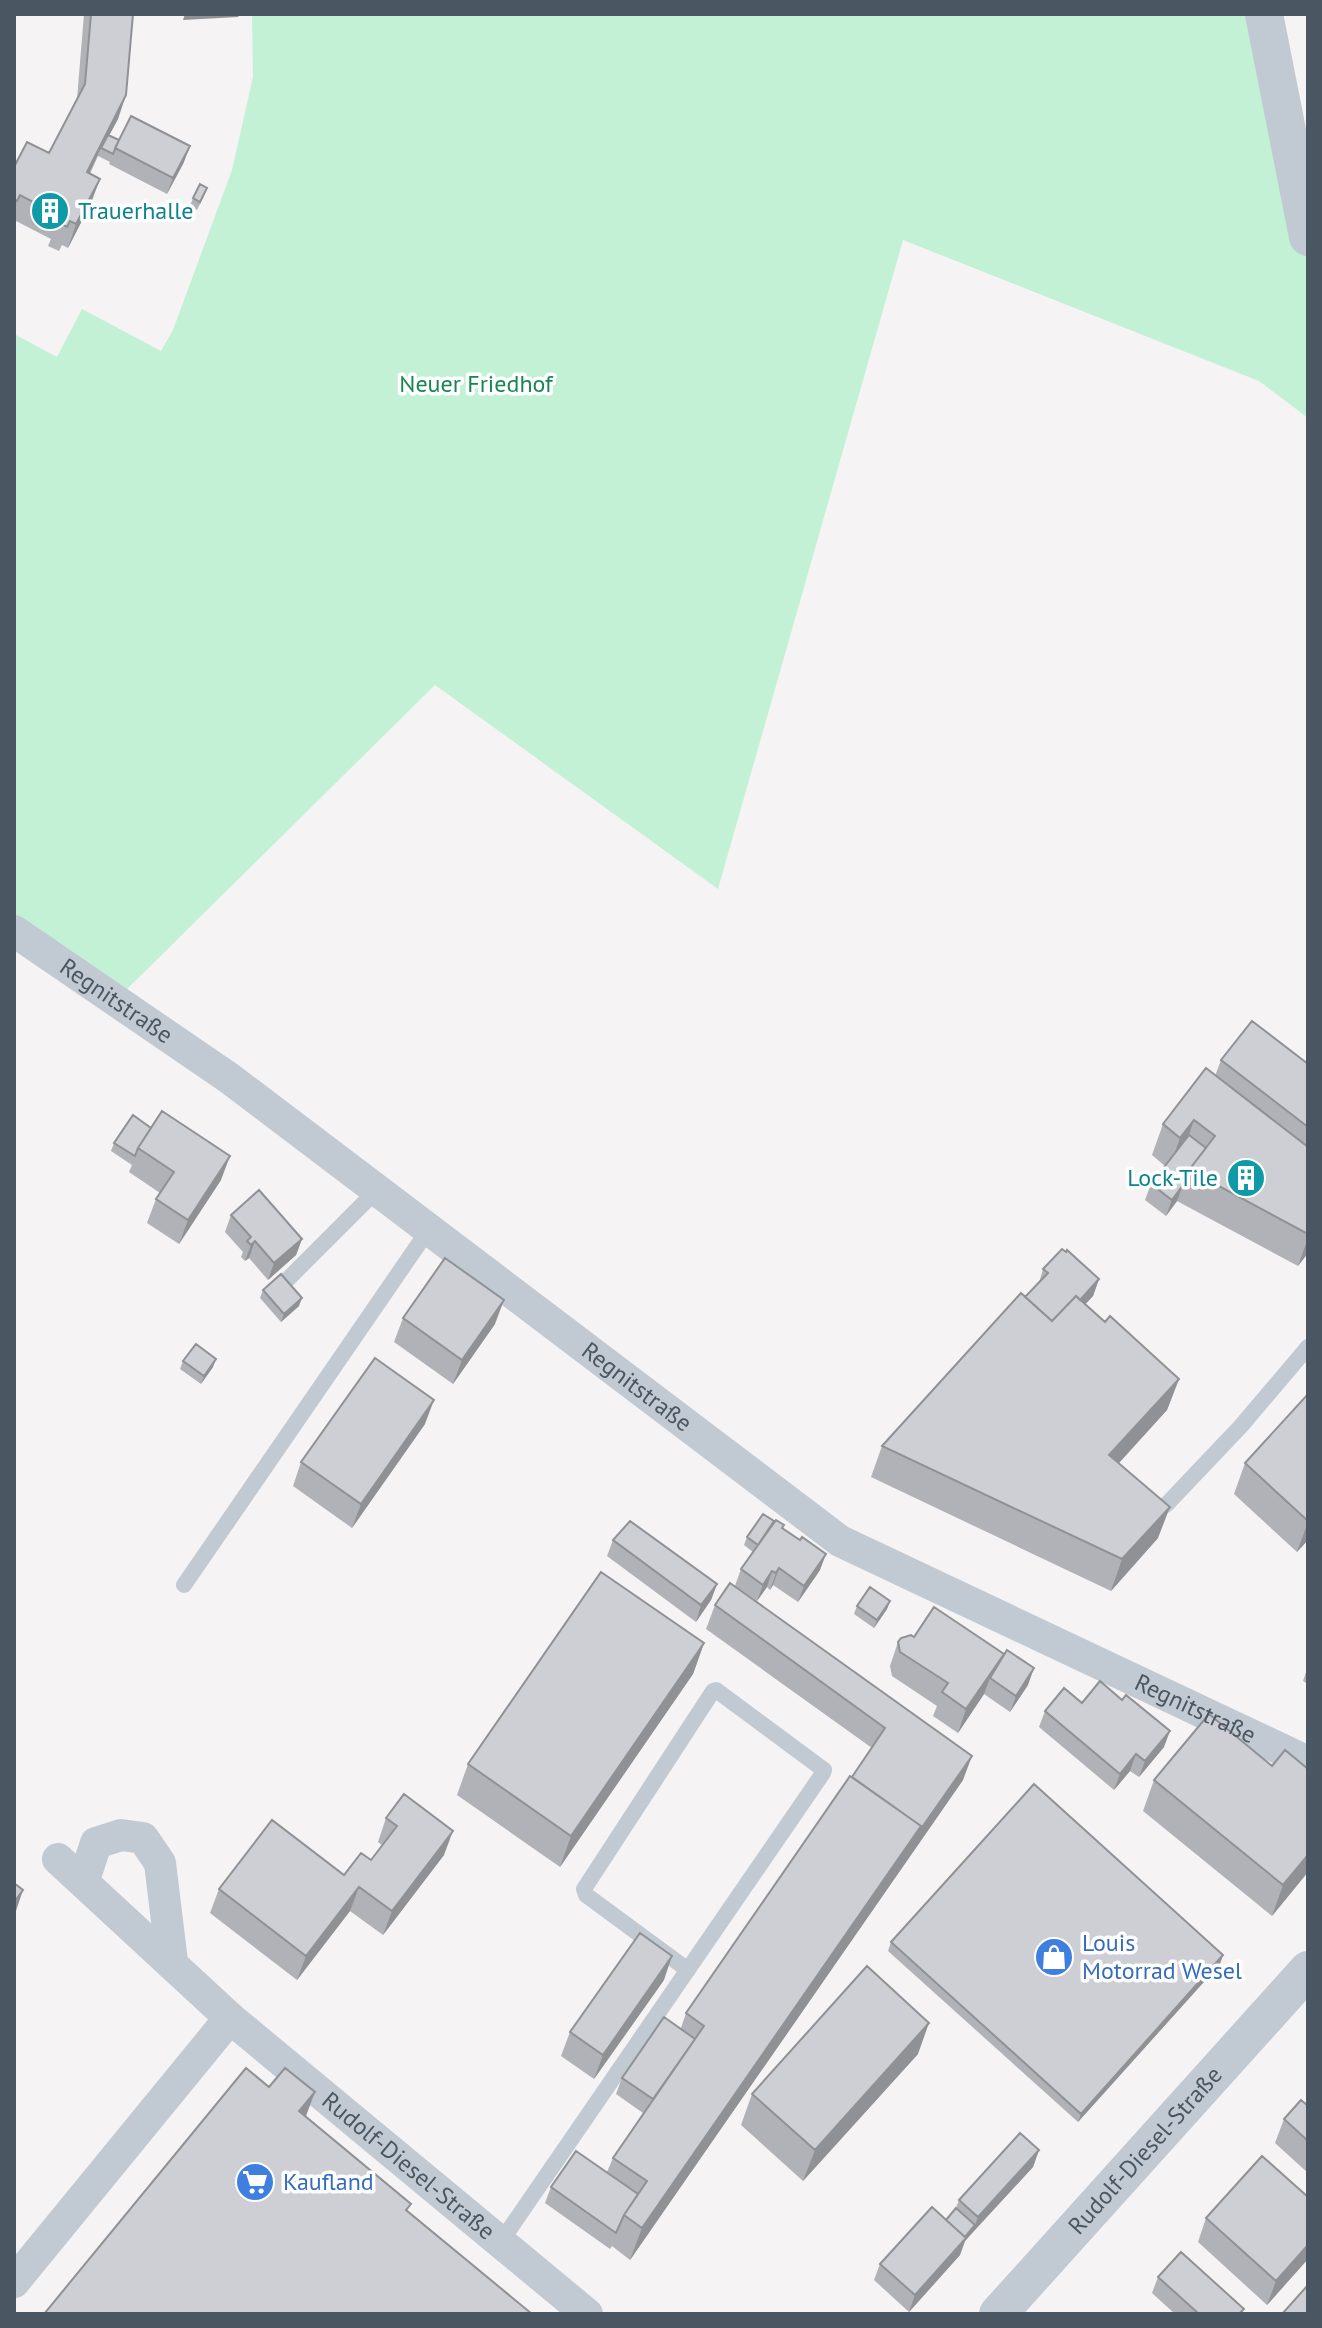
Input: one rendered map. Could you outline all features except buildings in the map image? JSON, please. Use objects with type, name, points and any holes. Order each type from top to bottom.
[{"type":"street","points":[[1264,14],[1308,237]]},
{"type":"street","name":"Regnitstraße","points":[[14,931],[229,1078],[840,1541],[1308,1762]]},
{"type":"street","points":[[84,1880],[96,1843],[121,1835],[143,1838],[160,1863],[172,1962]]},
{"type":"street","name":"Rudolf-Diesel-Straße","points":[[58,1859],[230,2018],[587,2314]]},
{"type":"street","name":"Rudolf-Diesel-Straße","points":[[998,2314],[1303,1986]]},
{"type":"street","points":[[14,2282],[230,2018]]},
{"type":"lane","points":[[288,1279],[377,1190]]},
{"type":"lane","points":[[184,1585],[429,1229]]},
{"type":"lane","points":[[1166,1505],[1241,1426],[1308,1347]]},
{"type":"lane","points":[[500,2243],[688,1970],[824,1770],[716,1690],[584,1889],[586,1895],[688,1970]]},
{"type":"green space","name":"Neuer Friedhof","points":[[252,14],[1248,14],[1308,180],[1308,418],[1259,381],[903,240],[718,889],[435,685],[122,994],[14,920],[14,334],[57,357],[82,309],[161,351],[173,330],[232,170],[253,77]]},
{"type":"place","name":"Trauerhalle","points":[[50,211]]},
{"type":"place","name":"Lock-Tile","points":[[1246,1178]]},
{"type":"place","name":"Louis Motorrad Wesel","points":[[1054,1957]]},
{"type":"place","name":"Kaufland","points":[[255,2182]]}]
